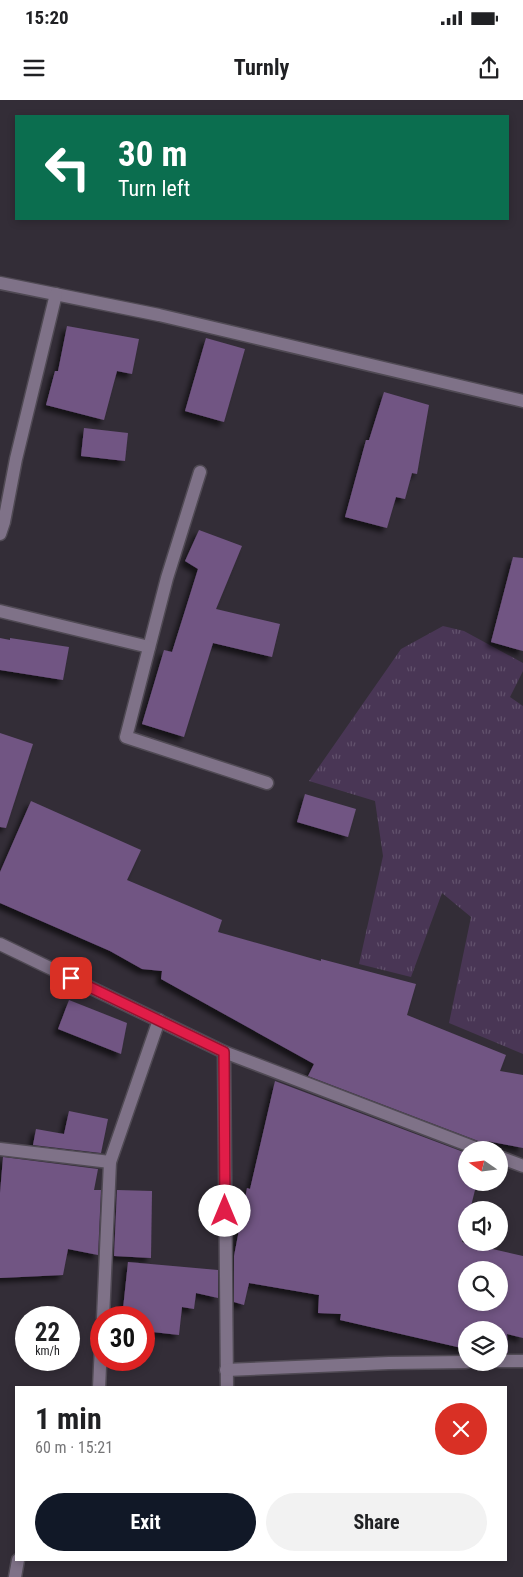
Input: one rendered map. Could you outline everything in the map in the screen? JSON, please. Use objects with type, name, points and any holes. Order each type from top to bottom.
[{"type":"street","points":[[0,283],[159,316],[523,402]]},
{"type":"street","points":[[0,534],[56,294]]},
{"type":"street","points":[[200,472],[167,578],[126,737],[267,783]]},
{"type":"street","points":[[0,612],[150,647]]},
{"type":"street","points":[[0,944],[224,1052],[458,1141]]},
{"type":"street","points":[[103,1306],[110,1162],[159,1020]]},
{"type":"street","points":[[224,1052],[226,1370],[228,1386]]},
{"type":"street","points":[[0,1148],[110,1162]]},
{"type":"street","points":[[508,1160],[523,1166]]},
{"type":"street","points":[[508,1361],[523,1361]]},
{"type":"street","points":[[226,1370],[458,1362]]},
{"type":"street","points":[[99,1386],[100,1371]]},
{"type":"street","points":[[15,1577],[18,1561]]},
{"type":"green space","points":[[443,626],[464,631],[523,663],[523,671],[510,697],[523,706],[523,1054],[449,1023],[471,917],[442,893],[411,977],[359,964],[383,856],[375,801],[309,781],[401,649]]},
{"type":"building","points":[[67,326],[139,339],[132,374],[117,371],[104,420],[46,405],[55,371],[58,371]]},
{"type":"building","points":[[206,338],[245,349],[224,422],[185,411]]},
{"type":"building","points":[[384,392],[429,405],[417,474],[412,473],[405,499],[396,497],[387,528],[345,517],[366,440],[369,440]]},
{"type":"building","points":[[84,428],[128,433],[125,461],[81,456]]},
{"type":"building","points":[[199,530],[242,546],[216,609],[280,624],[272,657],[213,643],[184,737],[142,724],[164,650],[172,652],[198,569],[185,561]]},
{"type":"building","points":[[513,557],[523,558],[523,651],[491,642]]},
{"type":"building","points":[[0,638],[69,647],[63,680],[0,670]]},
{"type":"building","points":[[0,733],[33,744],[6,828],[0,827]]},
{"type":"building","points":[[305,794],[356,809],[348,837],[297,822]]},
{"type":"building","points":[[31,801],[141,850],[127,880],[222,920],[218,932],[321,961],[321,959],[416,984],[407,1015],[506,1055],[500,1071],[523,1075],[523,1148],[508,1145],[508,1141],[478,1141],[308,1076],[314,1064],[161,979],[162,971],[142,969],[110,951],[0,903],[0,872]]},
{"type":"building","points":[[69,1000],[127,1023],[121,1054],[58,1029]]},
{"type":"building","points":[[275,1081],[458,1150],[458,1191],[475,1191],[472,1201],[458,1201],[458,1251],[501,1251],[523,1256],[523,1338],[508,1334],[508,1321],[458,1321],[458,1347],[340,1320],[341,1314],[318,1313],[319,1295],[249,1283],[244,1305],[234,1302],[234,1256],[247,1188],[250,1189]]},
{"type":"building","points":[[69,1111],[108,1119],[101,1153],[33,1145],[36,1129],[64,1134]]},
{"type":"building","points":[[3,1157],[98,1169],[94,1190],[101,1190],[98,1255],[68,1249],[63,1275],[0,1278],[0,1193]]},
{"type":"building","points":[[117,1190],[152,1191],[151,1258],[114,1256]]},
{"type":"building","points":[[128,1262],[218,1270],[218,1298],[196,1293],[194,1309],[182,1307],[179,1335],[155,1332],[155,1306],[123,1306]]},
{"type":"route","points":[[71,978],[224,1052],[225,1211]]}]
